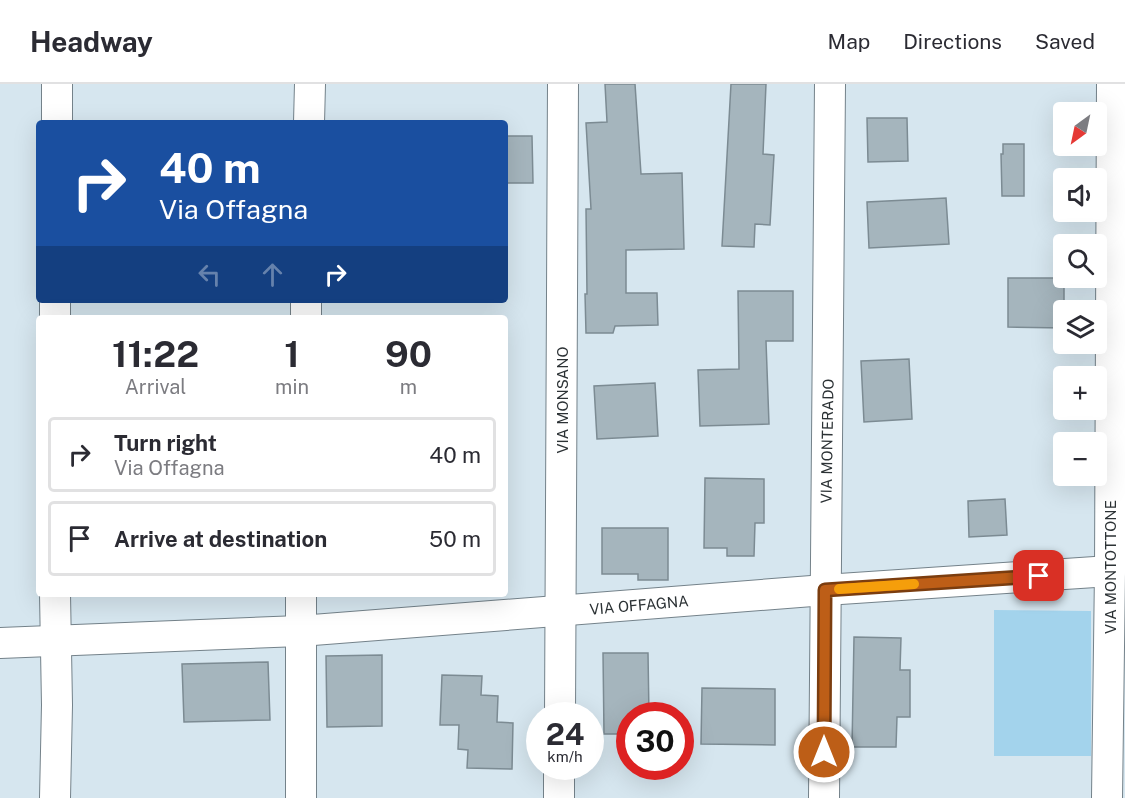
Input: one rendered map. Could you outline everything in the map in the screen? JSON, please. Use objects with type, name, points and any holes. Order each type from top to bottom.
[{"type":"street","points":[[57,84],[57,120]]},
{"type":"street","points":[[309,120],[310,84]]},
{"type":"street","name":"VIA MONSANO","points":[[560,702],[563,84]]},
{"type":"street","name":"VIA MONTERADO","points":[[824,798],[830,84]]},
{"type":"street","name":"VIA MONTOTTONE","points":[[1107,798],[1112,84]]},
{"type":"street","name":"VIA OFFAGNA","points":[[0,643],[300,631],[825,590],[1110,572]]},
{"type":"street","points":[[55,597],[57,705],[55,798]]},
{"type":"street","points":[[301,597],[301,798]]},
{"type":"street","points":[[559,780],[559,798]]},
{"type":"shaded area","points":[[994,610],[1091,611],[1091,756],[994,756]]},
{"type":"building","points":[[605,84],[635,84],[641,174],[682,173],[684,249],[626,250],[626,293],[657,293],[658,325],[615,326],[613,333],[586,333],[586,209],[591,209],[586,123],[607,122]]},
{"type":"building","points":[[731,84],[766,84],[763,154],[774,155],[770,225],[755,224],[754,247],[722,246]]},
{"type":"building","points":[[867,118],[907,118],[908,161],[868,162]]},
{"type":"building","points":[[508,136],[532,136],[533,183],[508,183]]},
{"type":"building","points":[[1003,144],[1024,144],[1024,196],[1002,196],[1001,154],[1003,154]]},
{"type":"building","points":[[946,198],[949,244],[869,248],[867,202]]},
{"type":"building","points":[[1008,278],[1053,278],[1053,288],[1064,288],[1064,300],[1053,300],[1053,328],[1008,327]]},
{"type":"building","points":[[738,291],[793,291],[793,341],[766,341],[769,424],[700,426],[698,370],[739,369]]},
{"type":"building","points":[[909,359],[912,419],[864,422],[861,361]]},
{"type":"building","points":[[655,383],[658,436],[597,439],[594,386]]},
{"type":"building","points":[[705,478],[764,479],[764,523],[755,523],[754,556],[727,556],[727,548],[704,548]]},
{"type":"building","points":[[1005,499],[1007,535],[969,537],[968,501]]},
{"type":"building","points":[[602,528],[668,528],[668,580],[638,580],[638,574],[602,574]]},
{"type":"building","points":[[854,637],[901,638],[900,670],[910,670],[910,717],[897,717],[896,747],[852,747]]},
{"type":"building","points":[[603,653],[648,653],[649,702],[616,702],[616,734],[604,734]]},
{"type":"building","points":[[382,655],[382,726],[327,727],[326,656]]},
{"type":"building","points":[[268,662],[270,720],[184,722],[182,664]]},
{"type":"building","points":[[442,675],[482,676],[481,695],[498,696],[497,722],[513,723],[512,769],[467,768],[468,750],[458,749],[459,725],[440,725]]},
{"type":"building","points":[[702,688],[775,689],[775,745],[701,744]]},
{"type":"slow traffic","points":[[839,589],[914,584]]},
{"type":"route","points":[[824,752],[825,590],[1039,576]]}]
